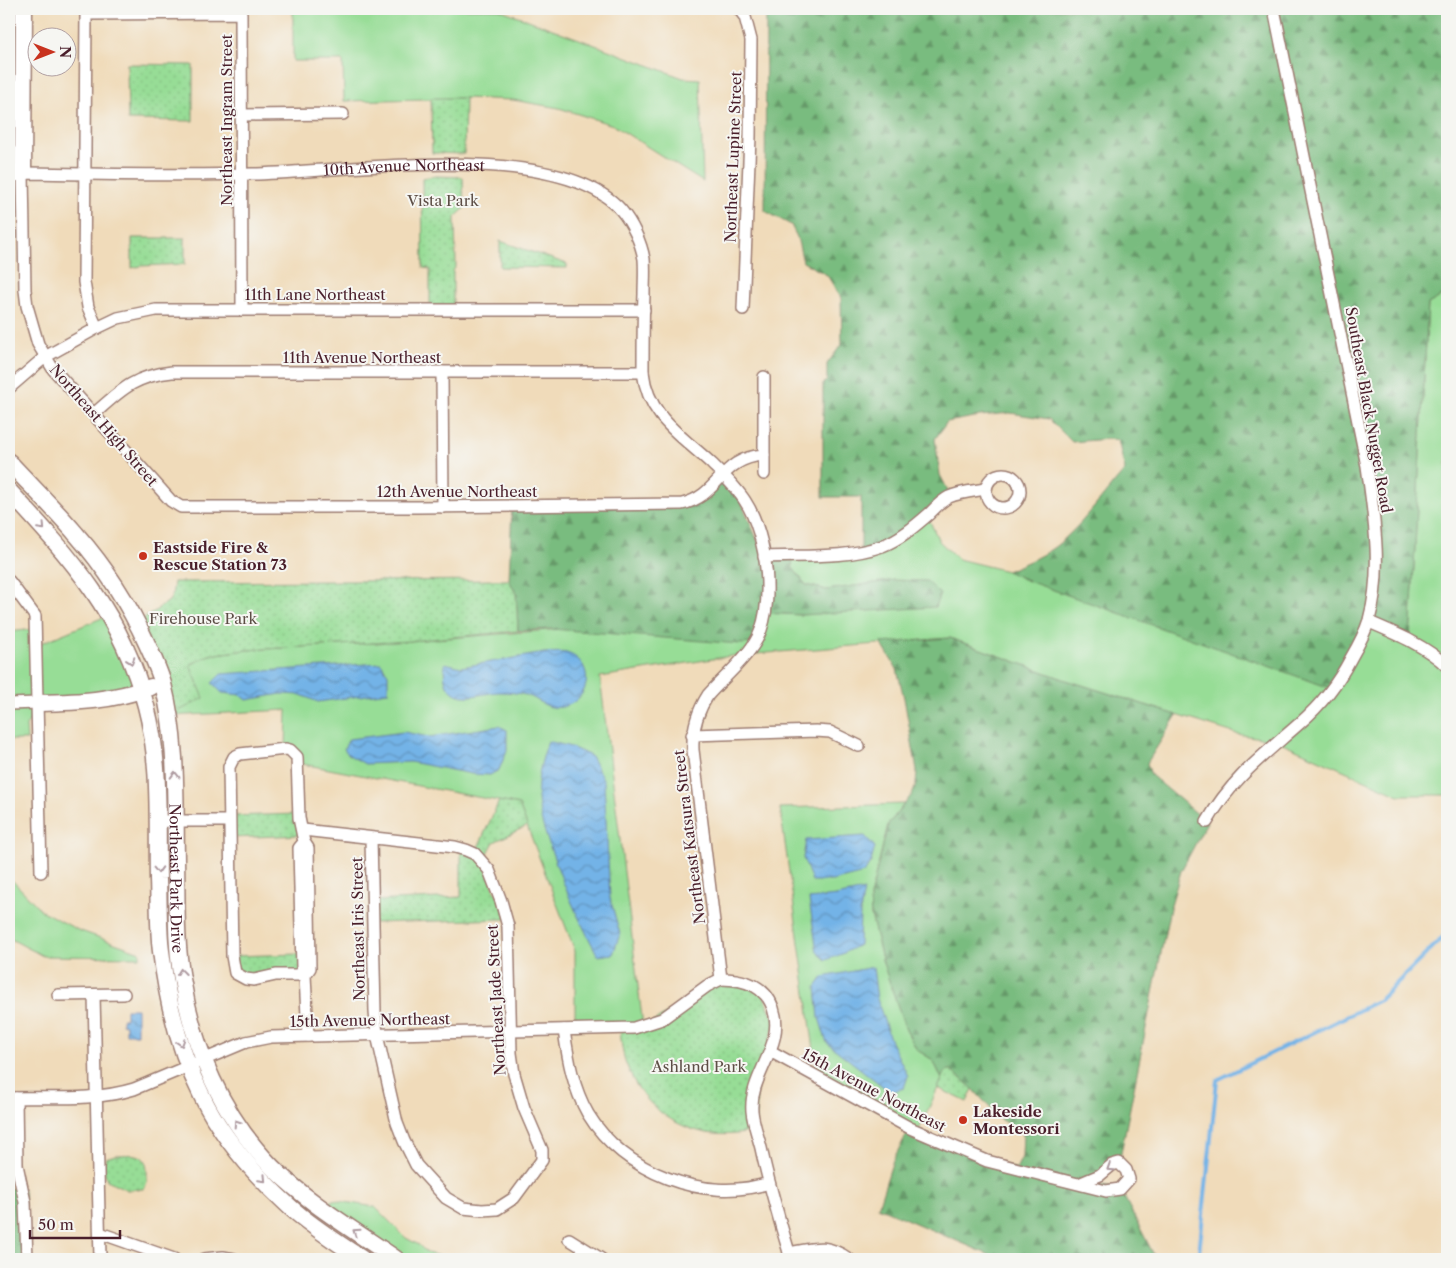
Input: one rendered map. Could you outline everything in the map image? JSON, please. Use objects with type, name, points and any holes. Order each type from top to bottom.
[{"type":"street","name":"Northeast High Street","points":[[24,9],[16,173],[27,306],[35,335],[53,369],[171,501],[181,507]]},
{"type":"street","name":"Northeast Lupine Street","points":[[739,9],[745,17],[751,40],[750,137],[743,310]]},
{"type":"street","name":"Southeast Black Nugget Road","points":[[1207,822],[1224,796],[1239,778],[1278,741],[1316,709],[1333,689],[1358,646],[1369,622],[1375,580],[1376,540],[1367,466],[1274,9]]},
{"type":"street","name":"Northeast Ingram Street","points":[[97,328],[85,296],[86,14],[241,13],[242,309]]},
{"type":"street","points":[[241,115],[343,114]]},
{"type":"street","name":"10th Avenue Northeast","points":[[16,173],[242,174],[470,163],[564,177],[586,184],[604,194],[621,210],[632,226],[640,244],[644,260],[643,372]]},
{"type":"street","name":"11th Lane Northeast","points":[[9,388],[46,357],[97,328],[118,318],[156,310],[644,310]]},
{"type":"street","name":"11th Avenue Northeast","points":[[94,414],[130,384],[155,374],[172,372],[643,372]]},
{"type":"street","points":[[442,372],[443,507]]},
{"type":"street","name":"Northeast Katsura Street","points":[[643,372],[645,387],[654,409],[722,474],[748,506],[757,528],[764,556],[768,599],[762,628],[755,643],[708,695],[698,712],[692,735],[721,979]]},
{"type":"street","points":[[764,377],[764,474]]},
{"type":"street","name":"12th Avenue Northeast","points":[[181,507],[443,507],[682,504],[692,502],[702,496],[711,489],[722,474],[744,458],[764,455]]},
{"type":"street","name":"Northeast Park Drive","points":[[9,462],[76,533],[118,591],[138,623],[163,683],[175,758],[178,940],[181,977],[202,1097],[230,1142],[291,1208],[362,1259]]},
{"type":"street","points":[[764,556],[836,554],[882,546],[904,535],[951,496],[964,492],[986,490]]},
{"type":"street","name":"Northeast Park Drive","points":[[9,491],[61,548],[99,598],[120,635],[141,691],[152,733],[155,755],[161,949],[172,1014],[196,1064],[216,1089],[236,1121],[272,1167],[307,1196],[396,1259]]},
{"type":"street","points":[[9,581],[35,616],[41,872]]},
{"type":"street","points":[[1369,622],[1410,640],[1431,652],[1447,666]]},
{"type":"street","points":[[9,704],[90,702],[141,691],[163,683]]},
{"type":"street","points":[[692,735],[816,731],[834,734],[859,746]]},
{"type":"street","points":[[305,975],[276,975],[254,980],[246,979],[235,973],[233,962],[229,767],[234,757],[240,754],[286,749],[290,750],[297,757],[299,818],[308,848],[310,968],[305,975],[308,1036]]},
{"type":"street","points":[[157,821],[229,821]]},
{"type":"street","points":[[303,836],[371,839]]},
{"type":"street","name":"Northeast Jade Street","points":[[371,839],[456,847],[475,854],[489,870],[508,926],[510,1032],[514,1074],[524,1108],[542,1150],[542,1160],[514,1198]]},
{"type":"street","name":"Northeast Iris Street","points":[[371,839],[374,995],[377,1035],[400,1132],[416,1165],[446,1198],[464,1208],[482,1210],[497,1208],[514,1198]]},
{"type":"street","points":[[721,979],[736,979],[761,989],[774,1009],[775,1034],[770,1051],[757,1080],[752,1098],[752,1112],[769,1183],[790,1256],[823,1247],[838,1252],[849,1259]]},
{"type":"street","name":"15th Avenue Northeast","points":[[13,1098],[114,1095],[134,1089],[257,1039],[308,1036],[634,1028],[662,1019],[707,986],[721,979]]},
{"type":"street","points":[[58,995],[124,994]]},
{"type":"street","points":[[94,995],[100,1259]]},
{"type":"street","points":[[564,1030],[570,1068],[577,1090],[588,1113],[602,1133],[627,1157],[647,1168],[692,1186],[724,1190],[757,1187],[769,1183]]},
{"type":"street","name":"15th Avenue Northeast","points":[[770,1051],[932,1139],[987,1162],[1081,1183]]},
{"type":"street","points":[[13,1098],[18,1165],[26,1202],[27,1259]]},
{"type":"street","points":[[100,1233],[174,1259]]},
{"type":"street","points":[[569,1239],[601,1259]]},
{"type":"street","points":[[204,1259],[223,1257],[234,1259]]},
{"type":"green space","points":[[293,9],[499,9],[683,78],[700,79],[703,182],[613,125],[559,108],[513,100],[465,98],[344,101],[343,61],[293,61]]},
{"type":"green space","points":[[766,9],[1447,9],[1447,293],[1428,304],[1410,640],[1369,622],[1333,689],[1028,581],[1007,571],[1042,555],[1061,542],[1125,470],[1118,440],[1072,442],[1049,419],[1010,413],[947,422],[935,439],[940,475],[951,496],[904,535],[861,551],[861,497],[823,497],[823,384],[827,380],[827,364],[842,344],[841,298],[827,275],[803,262],[797,237],[791,225],[765,211]]},
{"type":"green space","points":[[127,64],[193,65],[193,121],[128,120]]},
{"type":"green space","name":"Vista Park","points":[[431,98],[465,98],[464,154],[432,153]]},
{"type":"green space","name":"Vista Park","points":[[435,176],[463,177],[464,209],[455,217],[456,266],[453,271],[453,306],[430,306],[430,269],[423,268],[422,178]]},
{"type":"green space","points":[[132,238],[185,238],[185,264],[132,268]]},
{"type":"green space","points":[[500,241],[567,264],[567,268],[500,267]]},
{"type":"green space","points":[[1447,293],[1447,795],[1399,795],[1278,741],[1237,734],[1066,680],[950,638],[731,656],[600,677],[643,1026],[575,1029],[575,951],[519,805],[297,763],[286,749],[287,710],[169,716],[190,665],[209,655],[246,650],[410,641],[766,613],[802,615],[895,580],[827,590],[806,585],[792,567],[793,555],[861,551],[927,515],[939,541],[958,559],[1007,571],[1028,581],[1369,622],[1410,639],[1428,304]]},
{"type":"green space","points":[[722,474],[736,489],[764,556],[793,555],[792,567],[806,585],[827,590],[895,580],[927,581],[940,594],[935,607],[802,615],[766,613],[755,643],[740,644],[552,629],[518,631],[516,594],[509,580],[512,506],[682,504]]},
{"type":"green space","name":"Firehouse Park","points":[[509,580],[516,594],[518,631],[410,641],[246,650],[209,655],[190,665],[204,698],[169,716],[138,623],[169,601],[172,596],[174,582]]},
{"type":"green space","points":[[109,615],[141,691],[31,703],[31,718],[26,726],[27,740],[9,740],[9,632],[35,629],[36,645]]},
{"type":"green space","points":[[950,638],[1066,680],[1177,715],[1147,763],[1151,775],[1207,822],[1181,871],[1170,908],[1119,1163],[1081,1183],[1120,1189],[1156,1259],[999,1259],[878,1207],[893,1160],[910,1128],[1016,1169],[1022,1157],[1023,1132],[1001,1120],[973,1089],[951,1070],[946,1071],[942,1079],[933,1060],[917,1050],[906,1030],[883,963],[871,915],[870,897],[888,825],[913,793],[916,785],[917,770],[897,669],[881,643]]},
{"type":"green space","points":[[499,801],[519,805],[527,826],[494,842],[483,862],[507,919],[373,923],[372,901],[461,897],[461,848],[475,854]]},
{"type":"green space","points":[[904,804],[888,825],[870,897],[871,915],[883,963],[906,1030],[917,1050],[933,1060],[942,1079],[918,1132],[818,1078],[780,808]]},
{"type":"green space","points":[[299,814],[303,835],[229,838],[229,816]]},
{"type":"green space","points":[[9,877],[42,911],[78,930],[140,952],[140,957],[43,956],[9,938]]},
{"type":"green space","points":[[301,954],[305,975],[240,977],[232,956]]},
{"type":"green space","name":"Ashland Park","points":[[721,979],[761,989],[775,1022],[757,1081],[756,1130],[736,1134],[716,1134],[697,1131],[679,1124],[663,1114],[648,1101],[636,1085],[625,1061],[620,1028],[650,1024]]},
{"type":"green space","points":[[951,1070],[973,1089],[967,1102],[938,1088],[946,1071]]},
{"type":"green space","points":[[115,1155],[138,1155],[145,1160],[147,1180],[143,1189],[127,1190],[107,1180],[104,1169],[105,1161],[106,1158]]},
{"type":"green space","points":[[9,1188],[24,1190],[27,1259],[9,1259]]},
{"type":"green space","points":[[333,1200],[375,1207],[406,1238],[419,1245],[427,1253],[452,1259],[396,1259],[321,1207]]},
{"type":"water","points":[[544,653],[567,653],[578,659],[584,666],[586,683],[584,691],[579,698],[556,708],[547,706],[526,695],[510,692],[462,696],[452,691],[446,682],[444,674],[445,663],[461,667]]},
{"type":"water","points":[[381,663],[388,674],[388,692],[318,702],[301,695],[281,694],[247,700],[241,695],[222,693],[212,683],[221,674]]},
{"type":"water","points":[[499,726],[507,730],[507,750],[499,770],[490,775],[472,774],[410,762],[365,764],[349,755],[344,749],[349,739],[404,732],[429,737]]},
{"type":"water","points":[[548,741],[571,747],[591,756],[604,781],[610,898],[620,934],[613,954],[598,956],[569,896],[544,828],[539,806],[538,784]]},
{"type":"water","points":[[865,836],[875,847],[871,862],[864,873],[832,881],[812,881],[803,858],[806,840]]},
{"type":"water","points":[[864,890],[860,913],[859,945],[826,960],[817,952],[809,899]]},
{"type":"water","points":[[873,967],[877,999],[891,1042],[908,1076],[904,1088],[890,1092],[827,1043],[819,1018],[816,987],[823,977]]},
{"type":"water","points":[[126,1009],[137,1009],[137,1034],[126,1034],[126,1025],[122,1024],[122,1019],[126,1019]]},
{"type":"waterway","points":[[1214,1259],[1199,1253],[1217,1080],[1380,1000],[1447,933]]},
{"type":"place","name":"Eastside Fire & Rescue Station 73","points":[[143,556]]},
{"type":"place","name":"Lakeside Montessori","points":[[963,1120]]}]
